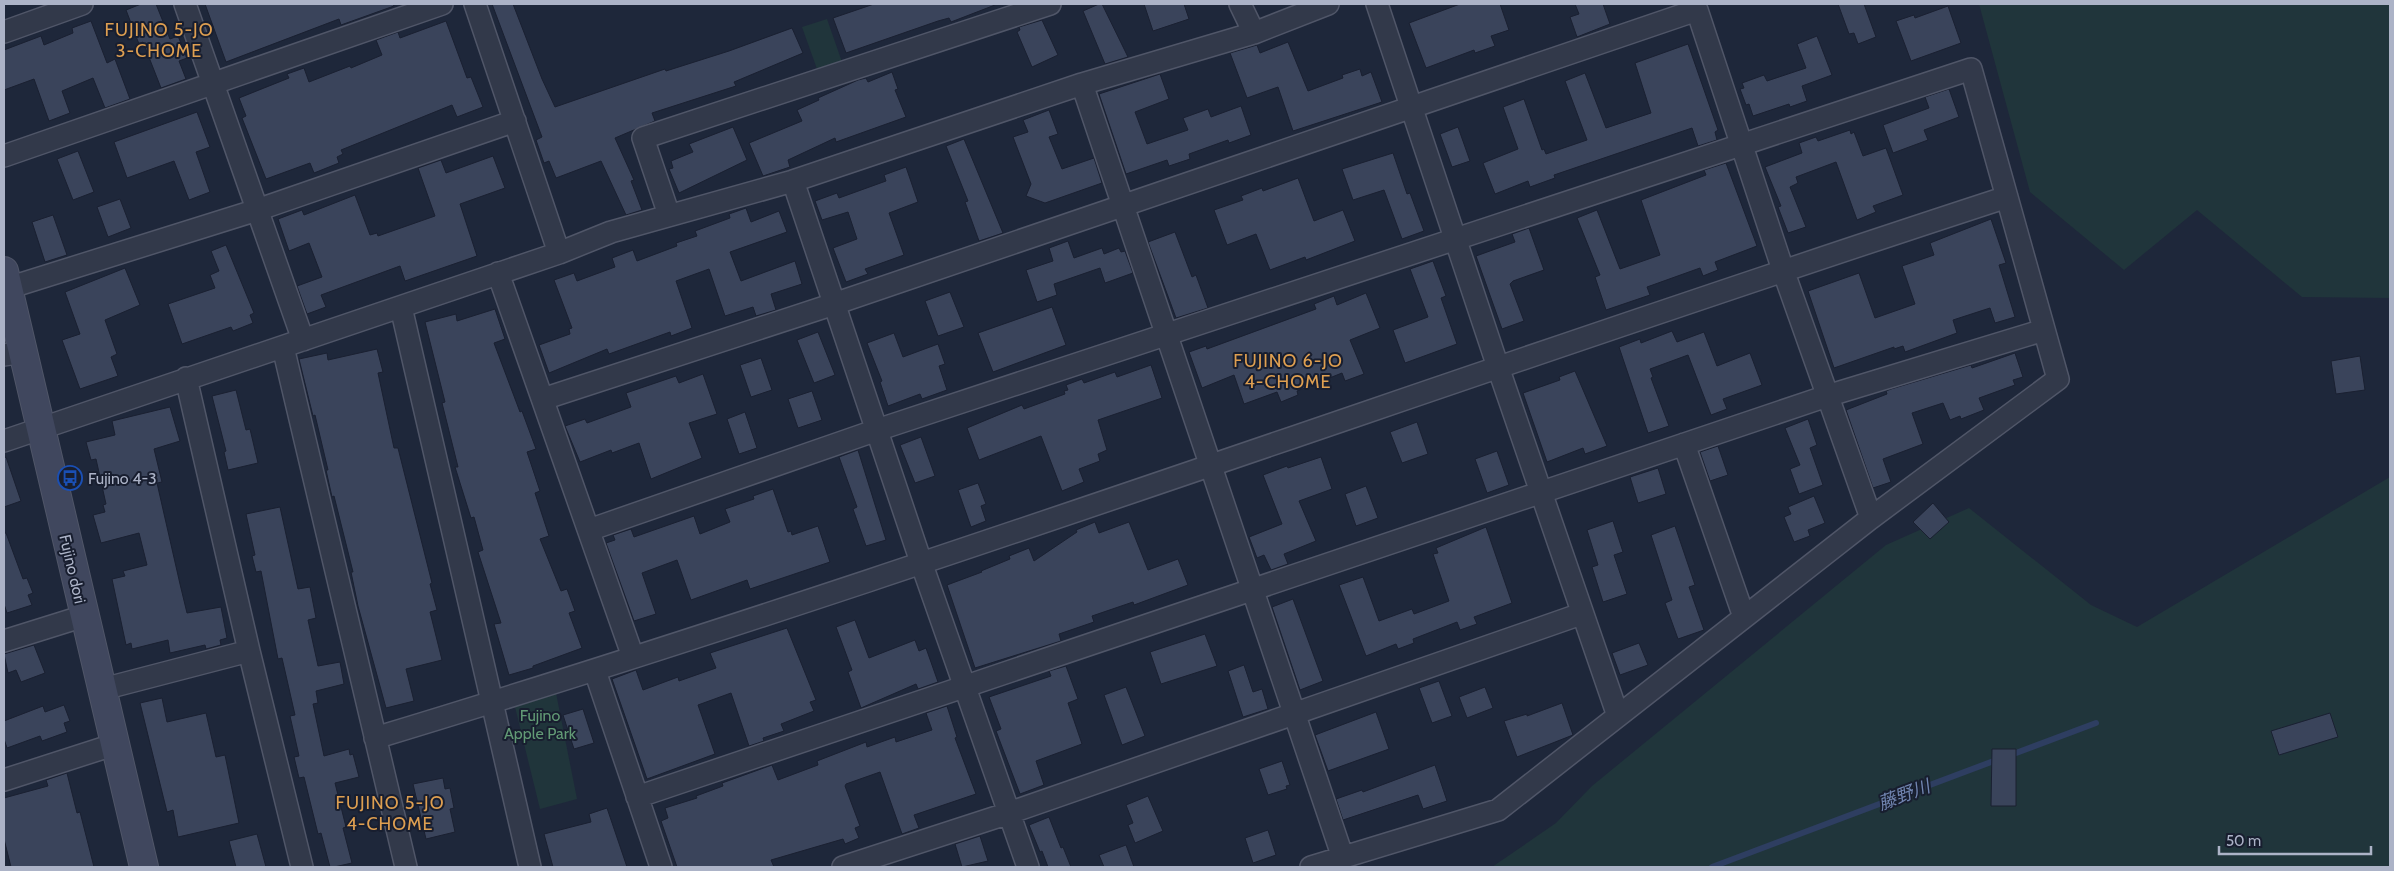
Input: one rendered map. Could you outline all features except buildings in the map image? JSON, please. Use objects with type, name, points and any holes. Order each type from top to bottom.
[{"type":"street","points":[[4,32],[82,4]]},
{"type":"street","points":[[185,4],[303,340]]},
{"type":"street","points":[[4,156],[212,82],[442,4]]},
{"type":"street","points":[[476,4],[559,253]]},
{"type":"street","points":[[669,216],[643,138],[1050,4]]},
{"type":"street","points":[[1240,4],[1254,33]]},
{"type":"street","points":[[4,441],[559,253],[612,232],[793,181],[1082,84],[1254,33],[1328,4]]},
{"type":"street","points":[[1377,4],[1454,238],[1618,716]]},
{"type":"street","points":[[543,399],[834,304],[1697,10],[1783,270],[1871,518]]},
{"type":"street","points":[[589,530],[877,430],[1741,143],[1971,69],[2058,379],[1871,518],[1498,810],[1311,867]]},
{"type":"street","points":[[1082,84],[1343,858]]},
{"type":"street","points":[[6,280],[257,210],[515,121]]},
{"type":"street","points":[[793,181],[921,562],[1028,867]]},
{"type":"street","points":[[375,738],[595,671],[1783,270],[2007,197]]},
{"type":"street","points":[[498,273],[633,657]]},
{"type":"street","name":"Fujino dori","points":[[6,280],[14,353],[41,429],[144,867]]},
{"type":"street","points":[[401,307],[530,867]]},
{"type":"street","points":[[637,797],[1252,592],[1827,396],[2044,330]]},
{"type":"street","points":[[283,346],[406,867]]},
{"type":"street","points":[[186,378],[249,651],[302,867]]},
{"type":"street","points":[[1684,444],[1744,617]]},
{"type":"street","points":[[843,867],[1009,813],[1582,614]]},
{"type":"street","points":[[4,641],[84,616]]},
{"type":"street","points":[[103,689],[249,651]]},
{"type":"street","points":[[595,671],[661,867]]},
{"type":"street","points":[[4,780],[116,744]]},
{"type":"green space","points":[[1979,4],[2390,4],[2390,298],[2302,297],[2197,210],[2124,270],[2030,192]]},
{"type":"green space","points":[[827,19],[842,62],[817,69],[802,27]]},
{"type":"green space","points":[[2390,477],[2390,867],[1492,867],[1556,823],[1592,786],[1886,545],[1969,508],[2091,605],[2137,627]]},
{"type":"green space","name":"Fujino Apple Park","points":[[556,693],[577,799],[540,809],[515,707]]},
{"type":"waterway","name":"藤野川","points":[[2008,756],[2096,723]]},
{"type":"waterway","name":"藤野川","points":[[1712,867],[1999,759]]},
{"type":"place","name":"Fujino 4-3","points":[[70,478]]},
{"type":"district","name":"FUJINO 5-JO 3-CHOME","points":[[159,40]]},
{"type":"district","name":"FUJINO 6-JO 4-CHOME","points":[[1288,371]]},
{"type":"district","name":"FUJINO 5-JO 4-CHOME","points":[[390,813]]}]
